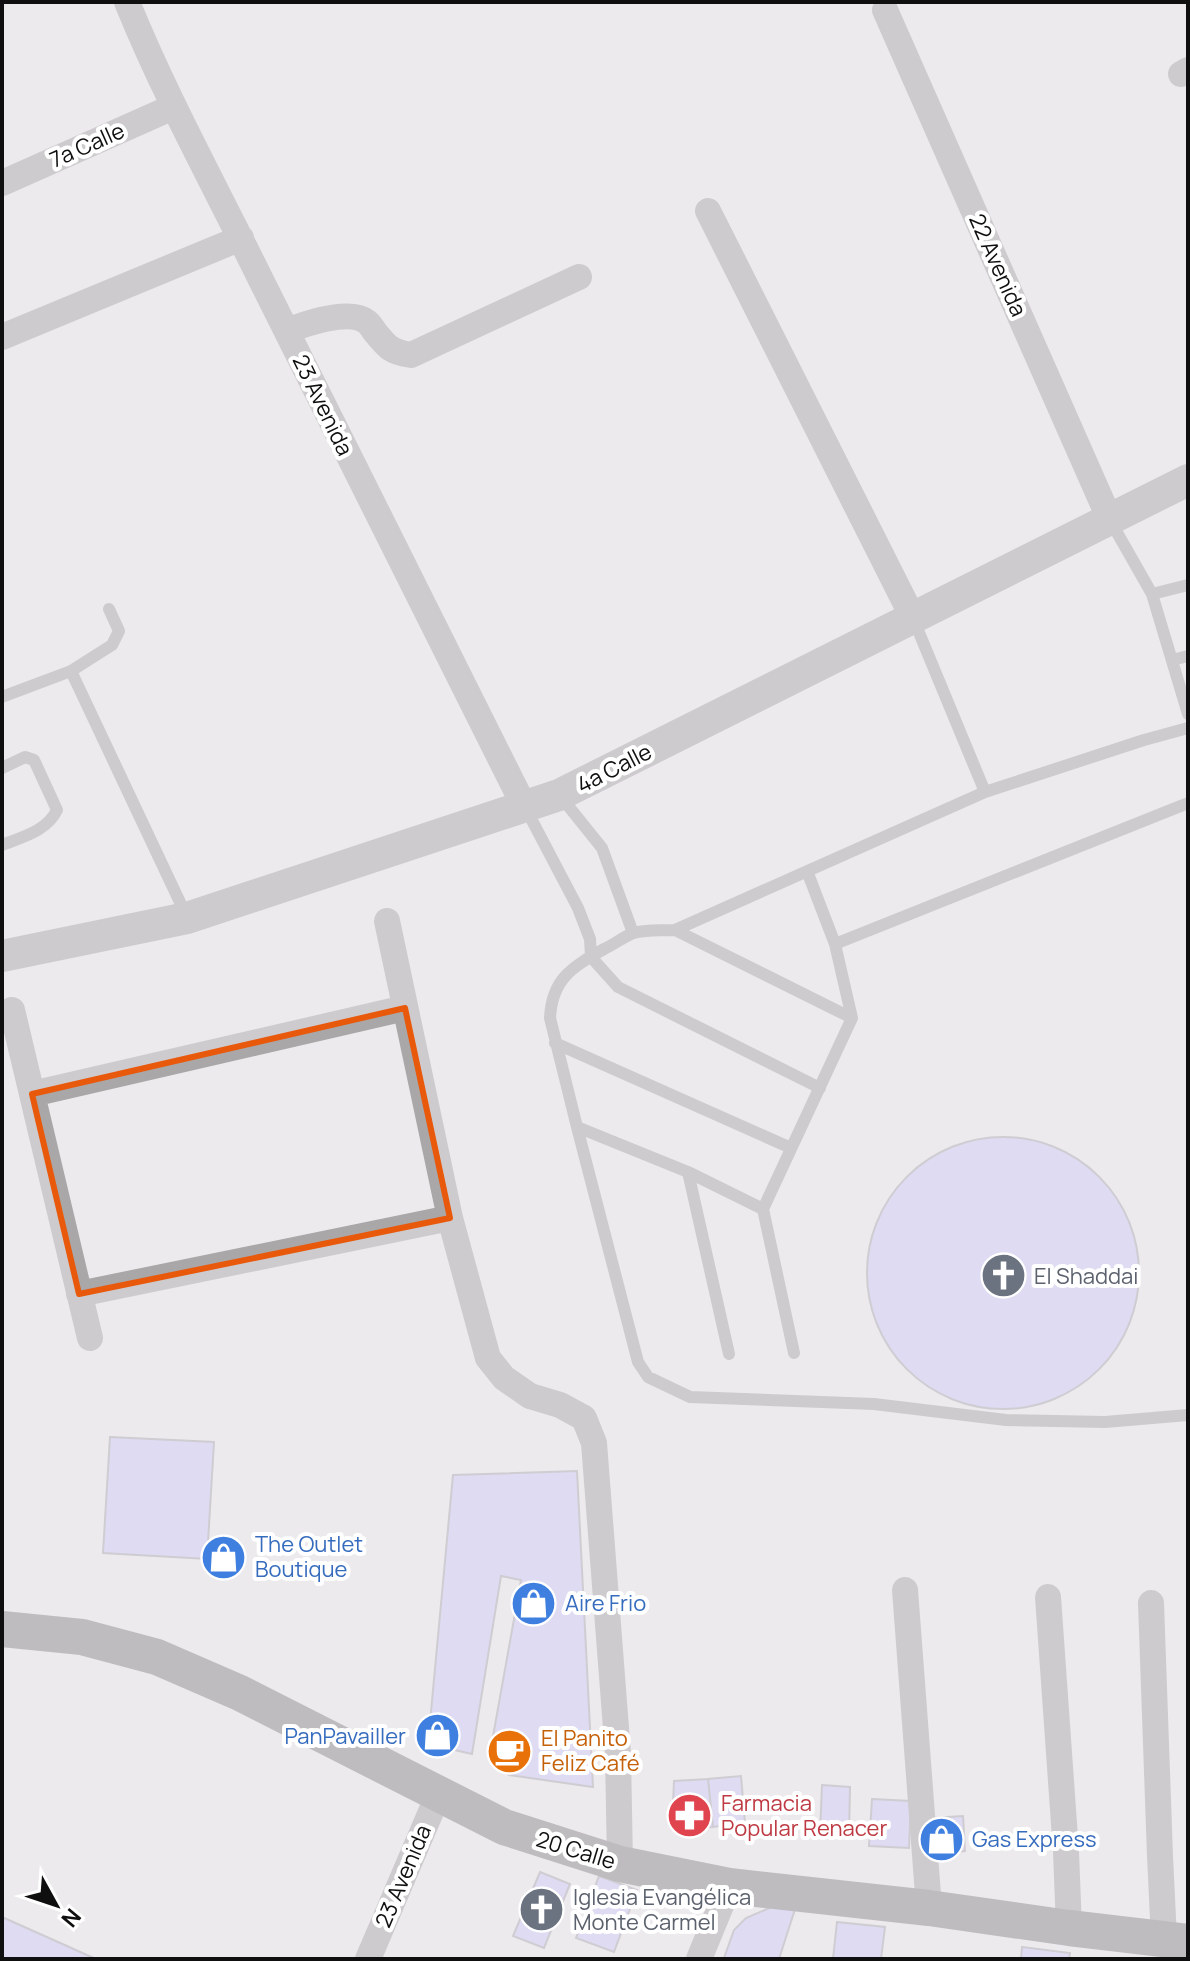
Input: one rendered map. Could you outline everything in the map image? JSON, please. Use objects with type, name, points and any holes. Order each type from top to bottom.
[{"type":"main road","name":"20 Calle","points":[[2,1629],[82,1637],[157,1657],[240,1693],[504,1827],[620,1864],[729,1886],[1176,1940]]},
{"type":"street","name":"23 Avenida","points":[[127,2],[173,107],[524,806]]},
{"type":"street","name":"22 Avenida","points":[[885,10],[1110,520]]},
{"type":"street","name":"7a Calle","points":[[2,183],[173,107]]},
{"type":"street","points":[[708,211],[913,618]]},
{"type":"street","points":[[2,337],[241,238]]},
{"type":"street","points":[[287,331],[307,323],[348,316],[367,321],[387,347],[411,355],[579,277]]},
{"type":"street","name":"4a Calle","points":[[2,956],[187,918],[559,795],[1188,480]]},
{"type":"street","points":[[387,921],[450,1218],[488,1358],[504,1378],[530,1396],[560,1405],[584,1418],[594,1443],[618,1754],[620,1864]]},
{"type":"street","points":[[32,1094],[405,1008]]},
{"type":"street","points":[[12,1010],[90,1338]]},
{"type":"street","points":[[79,1294],[450,1218]]},
{"type":"street","points":[[905,1590],[929,1908]]},
{"type":"street","points":[[1048,1597],[1069,1928]]},
{"type":"street","points":[[1151,1603],[1176,1940]]},
{"type":"street","name":"23 Avenida","points":[[368,1959],[439,1793]]},
{"type":"street","points":[[699,1959],[729,1886]]},
{"type":"lane","points":[[1110,520],[1152,594],[1188,714]]},
{"type":"lane","points":[[1152,594],[1188,585]]},
{"type":"lane","points":[[2,697],[71,671],[112,645],[119,631],[109,609]]},
{"type":"lane","points":[[913,618],[985,792]]},
{"type":"lane","points":[[1172,660],[1188,656]]},
{"type":"lane","points":[[71,671],[187,918]]},
{"type":"lane","points":[[1188,728],[985,792],[675,930],[633,933],[569,971],[555,992],[550,1018],[638,1362],[648,1377],[690,1397],[874,1404],[1006,1420],[1105,1422],[1188,1415]]},
{"type":"lane","points":[[2,768],[25,757],[34,760],[57,810],[53,819],[40,829],[2,845]]},
{"type":"lane","points":[[559,795],[602,848],[633,933]]},
{"type":"lane","points":[[835,944],[1188,803]]},
{"type":"lane","points":[[524,806],[578,908],[590,939],[591,957],[618,987],[820,1088]]},
{"type":"lane","points":[[794,1353],[763,1209],[852,1018],[835,944],[807,871]]},
{"type":"lane","points":[[675,930],[852,1018]]},
{"type":"lane","points":[[555,1043],[791,1148]]},
{"type":"lane","points":[[577,1127],[688,1172],[763,1209]]},
{"type":"lane","points":[[688,1172],[729,1354]]},
{"type":"highlighted area","points":[[405,1008],[450,1218],[79,1294],[32,1094]]},
{"type":"building","name":"El Shaddai","points":[[1003,1137],[1055,1147],[1079,1160],[1099,1177],[1116,1197],[1129,1221],[1139,1273],[1129,1325],[1116,1349],[1099,1369],[1079,1386],[1055,1399],[1003,1409],[951,1399],[927,1386],[907,1369],[890,1349],[877,1325],[867,1273],[877,1221],[890,1197],[907,1177],[927,1160],[951,1147]]},
{"type":"building","points":[[110,1437],[214,1442],[207,1559],[103,1553]]},
{"type":"building","points":[[577,1471],[593,1787],[509,1775],[490,1753],[521,1580],[501,1576],[472,1754],[428,1744],[453,1475]]},
{"type":"building","points":[[741,1776],[745,1823],[713,1827],[708,1779]]},
{"type":"building","points":[[708,1779],[713,1827],[672,1829],[674,1781]]},
{"type":"building","points":[[822,1785],[850,1787],[849,1835],[820,1834]]},
{"type":"building","points":[[872,1799],[911,1801],[909,1848],[869,1846]]},
{"type":"building","points":[[963,1816],[965,1851],[933,1854],[931,1818]]},
{"type":"building","name":"Iglesia Evangélica Monte Carmel","points":[[540,1872],[570,1884],[544,1948],[513,1936]]},
{"type":"building","points":[[599,1876],[637,1890],[614,1952],[576,1938]]},
{"type":"building","points":[[774,1906],[796,1906],[779,1959],[724,1958],[734,1930],[746,1918]]},
{"type":"building","points":[[2,1917],[96,1959],[2,1959]]},
{"type":"building","points":[[837,1922],[885,1927],[881,1959],[833,1959]]},
{"type":"building","points":[[1022,1947],[1070,1953],[1069,1959],[1021,1959]]},
{"type":"place","name":"El Shaddai","points":[[1003,1276]]},
{"type":"place","name":"The Outlet Boutique","points":[[224,1557]]},
{"type":"place","name":"Aire Frio","points":[[534,1603]]},
{"type":"place","name":"PanPavailler","points":[[437,1736]]},
{"type":"place","name":"El Panito Feliz Café","points":[[510,1751]]},
{"type":"place","name":"Farmacia Popular Renacer","points":[[690,1816]]},
{"type":"place","name":"Gas Express","points":[[941,1839]]},
{"type":"place","name":"Iglesia Evangélica Monte Carmel","points":[[542,1910]]}]
